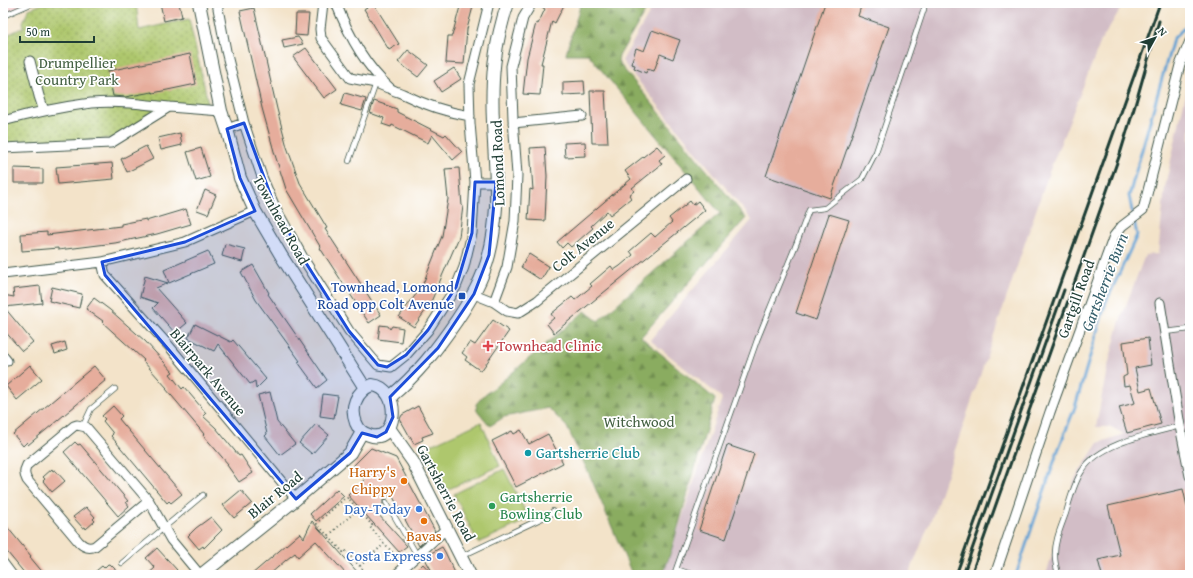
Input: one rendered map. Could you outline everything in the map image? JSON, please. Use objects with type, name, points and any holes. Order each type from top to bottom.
[{"type":"street","name":"Townhead Road","points":[[199,3],[221,111],[240,178],[255,211],[282,257],[365,388]]},
{"type":"street","points":[[217,3],[226,52],[244,123],[227,129]]},
{"type":"street","points":[[323,3],[320,29],[321,38],[350,78],[376,83],[448,113],[470,116]]},
{"type":"street","points":[[336,3],[347,30],[359,52],[390,88]]},
{"type":"street","name":"Lomond Road","points":[[244,123],[262,177],[281,220],[306,263],[349,331],[378,365],[391,367],[406,355],[428,330],[456,287],[464,267],[472,233],[475,182],[469,84],[488,3]]},
{"type":"street","name":"Lomond Road","points":[[390,397],[420,369],[438,348],[474,294],[489,255],[496,207],[493,122],[494,66],[498,36],[508,3]]},
{"type":"street","name":"Lomond Road","points":[[494,302],[507,267],[515,221],[517,175],[511,66],[523,18],[532,3]]},
{"type":"street","name":"Gartgill Road","points":[[995,575],[1050,412],[1114,236],[1122,226],[1143,210],[1180,65],[1190,41]]},
{"type":"street","points":[[30,61],[44,111]]},
{"type":"street","points":[[3,121],[44,111],[92,103],[129,103],[221,111]]},
{"type":"street","points":[[3,148],[111,142],[169,107]]},
{"type":"street","points":[[513,123],[582,116]]},
{"type":"street","name":"Colt Avenue","points":[[494,302],[507,311],[518,313],[537,301],[686,179]]},
{"type":"street","name":"Lomond Road","points":[[475,182],[496,182]]},
{"type":"street","points":[[3,274],[102,262],[185,242],[255,211]]},
{"type":"street","name":"Blairpark Avenue","points":[[102,262],[105,275],[169,346],[296,499]]},
{"type":"street","points":[[474,294],[494,302]]},
{"type":"street","points":[[1160,303],[1180,426],[1190,476]]},
{"type":"street","points":[[372,385],[378,386],[390,397],[393,410],[392,423],[386,432],[372,437],[362,432],[353,413],[356,400],[365,388],[372,385]]},
{"type":"street","points":[[149,501],[91,548],[79,542],[27,480],[24,475],[24,470],[27,465],[74,426],[83,426],[88,429],[149,501],[171,540],[201,575]]},
{"type":"street","name":"Gartsherrie Road","points":[[388,428],[413,462],[470,575]]},
{"type":"street","name":"Blair Road","points":[[201,575],[296,499],[350,453],[362,432]]},
{"type":"street","points":[[396,575],[447,528]]},
{"type":"street","points":[[3,563],[12,575]]},
{"type":"lane","points":[[3,16],[33,3]]},
{"type":"lane","points":[[674,575],[757,340],[809,210],[825,208],[862,179],[876,152],[924,9],[924,3]]},
{"type":"lane","points":[[349,161],[376,83]]},
{"type":"lane","points":[[1165,332],[1190,329]]},
{"type":"lane","points":[[83,426],[91,409],[115,390]]},
{"type":"lane","points":[[1058,575],[1055,545],[1071,498],[1082,471],[1088,463],[1100,453],[1113,446],[1180,426]]},
{"type":"lane","points":[[122,563],[203,495]]},
{"type":"lane","points":[[386,502],[417,555]]},
{"type":"lane","points":[[462,557],[553,513],[553,511]]},
{"type":"lane","points":[[676,569],[694,575]]},
{"type":"path","points":[[92,86],[111,83]]},
{"type":"path","points":[[368,575],[345,550],[343,552],[317,524],[344,498],[348,498],[372,525],[370,527],[404,567]]},
{"type":"path","points":[[328,536],[358,509]]},
{"type":"path","points":[[360,566],[384,544]]},
{"type":"highlighted area","points":[[244,123],[275,207],[306,263],[349,331],[378,365],[387,367],[406,355],[428,330],[456,287],[472,233],[475,182],[496,182],[489,255],[474,294],[438,348],[390,397],[393,417],[386,432],[377,437],[362,433],[350,453],[296,499],[105,275],[102,262],[185,242],[255,211],[240,178],[227,129]]},
{"type":"shaded area","points":[[3,3],[28,3],[3,16]]},
{"type":"shaded area","points":[[655,3],[1124,3],[1101,41],[1048,175],[934,512],[909,575],[663,575],[722,398],[650,340],[752,220],[622,61]]},
{"type":"shaded area","points":[[1190,75],[1190,575],[1046,575],[1074,480],[1098,443],[1124,434],[1111,427],[1096,427],[1107,369],[1120,321],[1145,255],[1158,254],[1165,187]]},
{"type":"green space","name":"Drumpellier Country Park","points":[[45,3],[136,3],[139,30],[189,19],[208,103],[161,110],[114,138],[3,148],[3,37],[24,27],[23,22],[29,9]]},
{"type":"green space","name":"Witchwood","points":[[581,3],[650,3],[619,56],[618,62],[746,218],[641,337],[715,399],[663,575],[632,574],[591,478],[567,427],[548,408],[504,417],[490,426],[477,410],[476,404],[485,394],[585,311],[598,321],[720,213],[588,54],[566,54]]},
{"type":"green space","points":[[481,422],[500,466],[442,492],[422,449]]},
{"type":"green space","name":"Gartsherrie Bowling Club","points":[[504,469],[529,519],[478,543],[454,494]]},
{"type":"building","points":[[160,3],[179,3],[182,17],[164,21]]},
{"type":"building","points":[[373,3],[399,44],[389,50],[364,9]]},
{"type":"building","points":[[461,3],[474,3],[467,29],[464,64],[446,63],[448,36],[452,36]]},
{"type":"building","points":[[538,3],[565,3],[555,23],[552,21],[541,64],[543,64],[540,95],[523,94],[527,58],[536,23],[538,24],[545,9],[538,5]]},
{"type":"building","points":[[825,3],[862,3],[858,16],[889,27],[830,198],[766,176]]},
{"type":"building","points":[[254,8],[277,109],[287,147],[300,183],[327,228],[325,229],[381,315],[369,323],[320,248],[286,189],[262,108],[240,11]]},
{"type":"building","points":[[296,14],[309,14],[307,36],[295,35]]},
{"type":"building","points":[[652,30],[680,40],[673,59],[660,54],[654,71],[647,69],[646,73],[634,68],[635,65],[631,64],[636,48],[644,51]]},
{"type":"building","points":[[298,37],[303,44],[284,48],[282,40]]},
{"type":"building","points":[[306,48],[337,89],[324,98],[293,57]]},
{"type":"building","points":[[408,50],[428,65],[418,77],[398,62]]},
{"type":"building","points":[[190,54],[196,84],[153,93],[125,97],[113,96],[108,71]]},
{"type":"building","points":[[454,68],[461,79],[441,92],[434,81]]},
{"type":"building","points":[[584,81],[585,94],[563,95],[563,82]]},
{"type":"building","points":[[590,91],[605,91],[608,143],[592,143]]},
{"type":"building","points":[[345,93],[366,99],[362,111],[341,105]]},
{"type":"building","points":[[374,101],[397,109],[397,112],[444,136],[446,134],[462,152],[453,160],[432,135],[428,143],[392,125],[391,127],[382,124],[384,118],[370,113]]},
{"type":"building","points":[[180,133],[182,145],[161,150],[158,138]]},
{"type":"building","points":[[585,142],[586,156],[565,157],[564,143]]},
{"type":"building","points":[[146,146],[153,159],[127,172],[121,159]]},
{"type":"building","points":[[657,146],[665,155],[659,160],[662,164],[632,188],[634,191],[629,195],[631,198],[610,215],[607,211],[591,226],[593,228],[571,247],[567,243],[562,248],[557,242],[631,179],[625,171]]},
{"type":"building","points":[[545,147],[547,176],[545,221],[528,220],[530,189],[533,190],[530,148]]},
{"type":"building","points":[[201,148],[210,177],[196,181],[187,152]]},
{"type":"building","points":[[112,163],[114,179],[58,184],[56,167]]},
{"type":"building","points":[[14,168],[43,169],[43,183],[14,183]]},
{"type":"building","points":[[459,168],[463,206],[459,237],[430,304],[414,327],[399,317],[417,293],[419,294],[442,236],[448,199],[445,169]]},
{"type":"building","points":[[205,190],[216,195],[208,214],[197,210]]},
{"type":"building","points":[[690,201],[693,205],[698,201],[705,210],[554,333],[547,324],[554,318],[551,314],[572,297],[575,300],[592,286],[590,284],[611,266],[614,270],[620,266],[633,255],[630,251],[651,233],[655,237],[672,222],[669,218]]},
{"type":"building","points":[[186,209],[191,224],[157,234],[115,243],[58,250],[58,248],[22,251],[21,234],[47,232],[47,235],[121,226],[121,224],[146,219],[146,221]]},
{"type":"building","points":[[829,214],[849,220],[816,320],[796,313]]},
{"type":"building","points":[[225,244],[245,249],[242,262],[222,256]]},
{"type":"building","points":[[208,251],[214,264],[169,283],[164,270]]},
{"type":"building","points":[[529,254],[549,267],[541,280],[521,267]]},
{"type":"building","points":[[253,265],[269,293],[268,294],[327,380],[317,388],[298,362],[300,361],[256,300],[241,272]]},
{"type":"building","points":[[145,276],[168,283],[156,288],[187,323],[175,333],[153,308],[158,303],[140,297]]},
{"type":"building","points":[[40,286],[42,303],[4,307],[33,342],[22,351],[3,329],[3,295],[14,297],[13,289]]},
{"type":"building","points":[[52,287],[82,294],[79,308],[49,301]]},
{"type":"building","points":[[94,298],[145,341],[173,372],[170,374],[182,389],[184,387],[206,413],[203,416],[216,428],[239,456],[241,455],[253,473],[239,482],[227,465],[228,464],[166,389],[167,388],[143,361],[144,360],[102,322],[103,321],[86,309]]},
{"type":"building","points":[[493,320],[509,331],[481,371],[465,360],[467,357],[462,353],[470,342],[475,345]]},
{"type":"building","points":[[195,324],[231,342],[233,340],[266,379],[256,389],[255,381],[250,384],[218,344],[214,351],[188,338]]},
{"type":"building","points":[[380,325],[388,326],[390,329],[392,326],[403,328],[401,342],[378,339]]},
{"type":"building","points":[[1148,338],[1151,365],[1135,368],[1140,391],[1151,388],[1161,424],[1127,433],[1119,407],[1135,403],[1130,385],[1124,386],[1123,377],[1127,375],[1123,342]]},
{"type":"building","points":[[65,342],[67,350],[55,354],[52,346]]},
{"type":"building","points":[[30,365],[42,379],[17,400],[6,386]]},
{"type":"building","points":[[94,366],[106,380],[28,445],[27,442],[23,446],[13,434]]},
{"type":"building","points":[[270,392],[277,422],[295,444],[280,455],[265,436],[267,434],[258,395]]},
{"type":"building","points":[[323,394],[338,396],[334,418],[320,416]]},
{"type":"building","points":[[113,406],[122,416],[119,419],[182,494],[171,503],[169,501],[167,503],[111,436],[113,434],[103,421],[105,419],[102,416]]},
{"type":"building","points":[[418,406],[433,433],[422,437],[423,440],[414,444],[400,419],[402,415]]},
{"type":"building","points":[[316,424],[329,435],[312,454],[299,443]]},
{"type":"building","name":"Gartsherrie Club","points":[[521,430],[529,444],[548,434],[563,463],[516,487],[492,441],[512,431],[514,434]]},
{"type":"building","points":[[75,442],[78,445],[80,444],[128,501],[126,502],[129,506],[118,516],[64,452]]},
{"type":"building","points":[[727,445],[754,454],[726,539],[699,530]]},
{"type":"building","points":[[371,448],[396,458],[435,531],[419,546],[391,493],[383,500],[383,504],[377,513],[407,546],[399,552],[348,495],[365,480],[353,466]]},
{"type":"building","points":[[52,469],[53,471],[55,470],[65,481],[52,492],[43,481],[45,479],[43,477]]},
{"type":"building","points":[[337,489],[344,496],[316,521],[310,514]]},
{"type":"building","points":[[1183,489],[1190,519],[1190,575],[1102,575],[1098,560],[1120,555],[1108,506]]},
{"type":"building","points":[[241,490],[252,503],[234,518],[223,505]]},
{"type":"building","points":[[86,507],[95,517],[93,519],[95,521],[86,529],[85,527],[83,528],[73,517]]},
{"type":"building","points":[[211,517],[222,530],[204,548],[203,546],[199,549],[188,536]]},
{"type":"building","points":[[312,521],[360,575],[347,575],[316,541],[298,557],[295,553],[269,575],[251,575],[300,533],[304,538]]},
{"type":"building","points":[[3,522],[45,575],[26,575],[3,547]]},
{"type":"building","points":[[442,547],[456,575],[434,575],[424,557]]},
{"type":"building","points":[[157,548],[177,570],[172,575],[147,575],[155,568],[146,558]]},
{"type":"building","points":[[108,564],[115,569],[115,573],[112,575],[91,575],[102,566],[104,568]]},
{"type":"building","points":[[423,564],[433,575],[412,575]]},
{"type":"waterway","name":"Gartsherrie Burn","points":[[1016,575],[1057,453],[1075,407],[1106,302],[1137,235],[1129,196],[1173,39],[1190,22]]},
{"type":"railway","points":[[956,575],[1160,3]]},
{"type":"railway","points":[[971,575],[1120,154],[1159,21]]},
{"type":"railway","points":[[963,575],[1064,290]]},
{"type":"place","name":"Townhead, Lomond Road opp Colt Avenue","points":[[462,296]]},
{"type":"place","name":"Townhead Clinic","points":[[488,346]]},
{"type":"place","name":"Gartsherrie Club","points":[[528,453]]},
{"type":"place","name":"Harry's Chippy","points":[[404,481]]},
{"type":"place","name":"Gartsherrie Bowling Club","points":[[492,506]]},
{"type":"place","name":"Day-Today","points":[[419,509]]},
{"type":"place","name":"Bavas","points":[[424,521]]},
{"type":"place","name":"Costa Express","points":[[440,556]]}]
